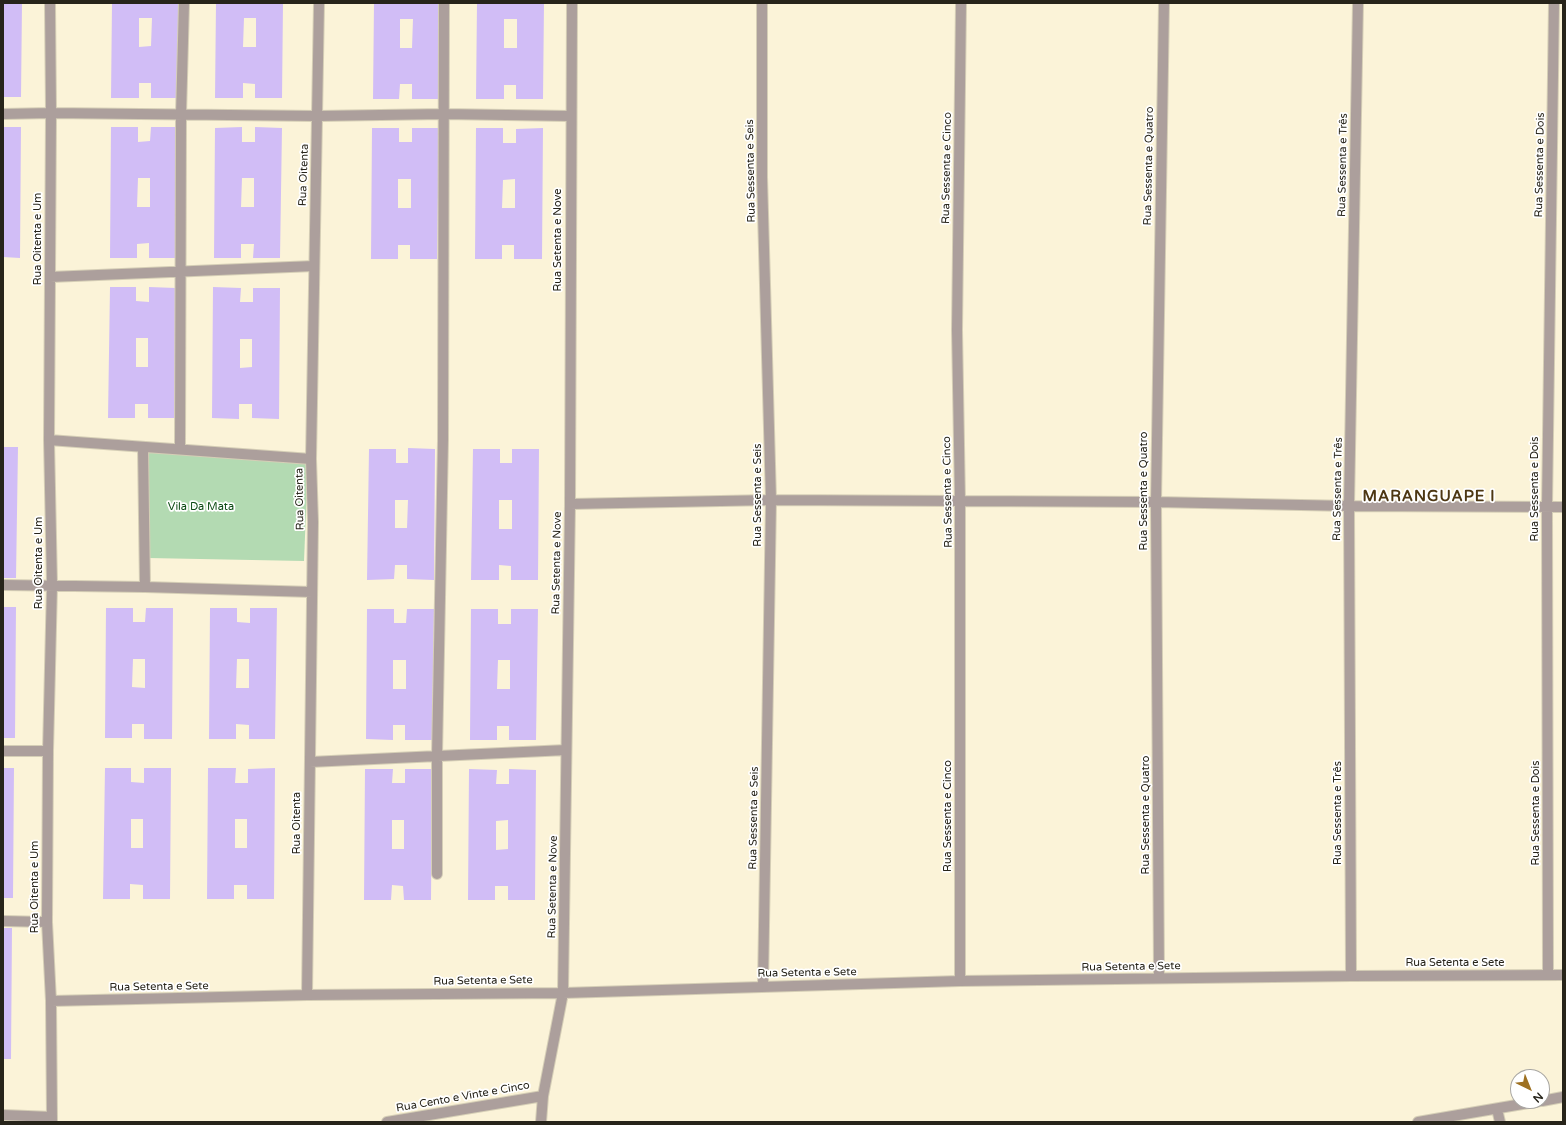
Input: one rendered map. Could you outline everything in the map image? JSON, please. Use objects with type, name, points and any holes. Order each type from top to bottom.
[{"type":"street","name":"Rua Oitenta e Um","points":[[50,3],[51,113],[49,440],[52,585],[48,751],[47,922],[51,1001],[52,1120]]},
{"type":"street","points":[[180,449],[182,271],[181,115],[184,3]]},
{"type":"street","name":"Rua Oitenta","points":[[307,996],[313,522],[311,459],[319,3]]},
{"type":"street","points":[[437,874],[437,756],[443,440],[444,3]]},
{"type":"street","name":"Rua Setenta e Nove","points":[[541,1122],[543,1096],[563,992],[570,504],[570,116],[572,3]]},
{"type":"street","name":"Rua Sessenta e Seis","points":[[762,3],[762,177],[771,500],[763,986]]},
{"type":"street","name":"Rua Sessenta e Cinco","points":[[960,981],[960,501],[957,330],[961,3]]},
{"type":"street","name":"Rua Sessenta e Quatro","points":[[1158,978],[1156,502],[1164,3]]},
{"type":"street","name":"Rua Sessenta e Três","points":[[1351,976],[1349,506],[1358,3]]},
{"type":"street","name":"Rua Sessenta e Dois","points":[[1548,975],[1547,507],[1554,3]]},
{"type":"street","points":[[3,114],[51,113],[318,116],[443,114],[570,116]]},
{"type":"street","points":[[50,277],[314,266]]},
{"type":"street","points":[[49,440],[311,459]]},
{"type":"street","points":[[143,447],[145,587]]},
{"type":"street","points":[[570,504],[771,500],[1156,502],[1349,506],[1563,507]]},
{"type":"street","points":[[3,585],[145,587],[312,592]]},
{"type":"street","points":[[310,762],[566,750]]},
{"type":"street","points":[[3,751],[48,751]]},
{"type":"street","points":[[3,921],[47,922]]},
{"type":"street","name":"Rua Setenta e Sete","points":[[51,1001],[563,992],[960,981],[1563,975]]},
{"type":"street","name":"Rua Cento e Vinte e Cinco","points":[[387,1122],[543,1096]]},
{"type":"street","points":[[1550,1099],[1563,1097]]},
{"type":"street","points":[[1418,1122],[1510,1107]]},
{"type":"street","points":[[1497,1109],[1500,1122]]},
{"type":"street","points":[[3,1115],[52,1120]]},
{"type":"green space","name":"Vila Da Mata","points":[[147,451],[308,463],[304,561],[148,558]]},
{"type":"building","points":[[3,3],[22,3],[21,97],[3,97]]},
{"type":"building","points":[[112,3],[179,3],[178,98],[151,98],[151,83],[139,83],[139,98],[111,98]],"holes":[[[139,18],[152,18],[151,46],[139,47]]]},
{"type":"building","points":[[216,3],[283,3],[282,98],[255,98],[255,84],[243,83],[243,98],[215,98]],"holes":[[[244,18],[256,18],[256,47],[243,47]]]},
{"type":"building","points":[[374,3],[440,3],[439,99],[412,99],[412,84],[400,84],[399,99],[373,99]],"holes":[[[400,19],[413,19],[412,48],[400,48]]]},
{"type":"building","points":[[477,3],[544,3],[543,99],[516,99],[516,85],[504,85],[504,99],[476,99]],"holes":[[[504,19],[517,19],[517,48],[504,48]]]},
{"type":"building","points":[[3,127],[21,127],[20,258],[3,257]]},
{"type":"building","points":[[111,127],[138,127],[138,142],[150,141],[151,127],[178,127],[177,258],[149,258],[149,243],[137,244],[137,258],[110,258]],"holes":[[[138,178],[150,178],[150,207],[137,207]]]},
{"type":"building","points":[[242,127],[242,142],[255,142],[255,127],[282,128],[280,258],[253,258],[254,244],[241,244],[241,258],[214,258],[215,128]],"holes":[[[242,178],[254,178],[254,207],[241,207]]]},
{"type":"building","points":[[372,128],[399,128],[399,142],[412,142],[412,128],[439,128],[437,259],[410,259],[410,245],[398,245],[398,259],[371,259]],"holes":[[[398,179],[411,179],[411,208],[398,208]]]},
{"type":"building","points":[[476,128],[503,128],[503,143],[516,143],[516,129],[543,128],[542,259],[514,259],[514,245],[502,245],[502,259],[475,259]],"holes":[[[515,179],[515,208],[502,208],[503,180]]]},
{"type":"building","points":[[110,287],[136,287],[136,301],[149,302],[149,287],[176,288],[175,418],[148,418],[148,404],[135,404],[135,418],[108,418]],"holes":[[[136,338],[148,338],[148,367],[136,367]]]},
{"type":"building","points":[[213,287],[241,288],[240,302],[253,302],[253,288],[280,288],[279,419],[252,418],[252,404],[239,404],[239,419],[212,418]],"holes":[[[240,339],[252,339],[252,367],[240,368]]]},
{"type":"building","points":[[3,447],[18,447],[16,578],[3,578]]},
{"type":"building","points":[[408,448],[435,449],[434,580],[407,579],[407,565],[395,565],[394,579],[367,580],[369,449],[396,449],[396,463],[408,463]],"holes":[[[395,500],[408,500],[407,528],[395,528]]]},
{"type":"building","points":[[473,449],[500,449],[500,463],[512,463],[512,449],[539,449],[538,580],[511,580],[511,566],[499,565],[499,580],[471,580]],"holes":[[[499,500],[512,500],[512,529],[499,529]]]},
{"type":"building","points":[[3,607],[16,607],[15,738],[3,738]]},
{"type":"building","points":[[106,608],[133,608],[133,622],[145,622],[146,608],[173,608],[172,739],[144,739],[144,724],[132,724],[132,738],[105,738]],"holes":[[[133,659],[145,659],[145,688],[132,687]]]},
{"type":"building","points":[[210,608],[237,608],[237,622],[250,623],[250,608],[277,608],[275,739],[249,739],[249,725],[236,724],[236,739],[209,739]],"holes":[[[237,659],[249,659],[249,688],[236,688]]]},
{"type":"building","points":[[367,609],[394,609],[394,623],[406,623],[407,609],[434,609],[432,740],[405,740],[405,725],[393,725],[393,740],[366,739]],"holes":[[[393,660],[406,660],[406,689],[393,689]]]},
{"type":"building","points":[[471,609],[498,609],[498,624],[511,624],[511,609],[538,609],[536,740],[509,740],[509,726],[497,726],[497,740],[470,740]],"holes":[[[498,660],[510,660],[510,689],[497,689]]]},
{"type":"building","points":[[3,768],[14,768],[13,898],[3,898]]},
{"type":"building","points":[[105,768],[131,768],[131,782],[144,783],[144,768],[171,768],[170,899],[143,899],[143,885],[130,884],[130,899],[103,899]],"holes":[[[131,819],[143,819],[143,848],[131,848]]]},
{"type":"building","points":[[208,768],[236,768],[235,783],[248,783],[248,769],[275,768],[274,899],[247,899],[247,885],[234,885],[234,899],[207,899]],"holes":[[[235,819],[247,819],[247,848],[235,848]]]},
{"type":"building","points":[[365,769],[393,769],[392,783],[405,783],[405,769],[432,769],[431,900],[404,900],[403,886],[392,885],[391,900],[364,900]],"holes":[[[392,820],[404,820],[404,849],[392,849]]]},
{"type":"building","points":[[469,769],[497,770],[496,784],[509,784],[509,769],[536,770],[535,900],[508,900],[508,886],[495,886],[495,900],[468,900]],"holes":[[[508,820],[508,849],[496,850],[496,821]]]},
{"type":"building","points":[[3,928],[12,928],[11,1059],[3,1059]]},
{"type":"district","name":"MARANGUAPE I","points":[[1429,497]]}]
